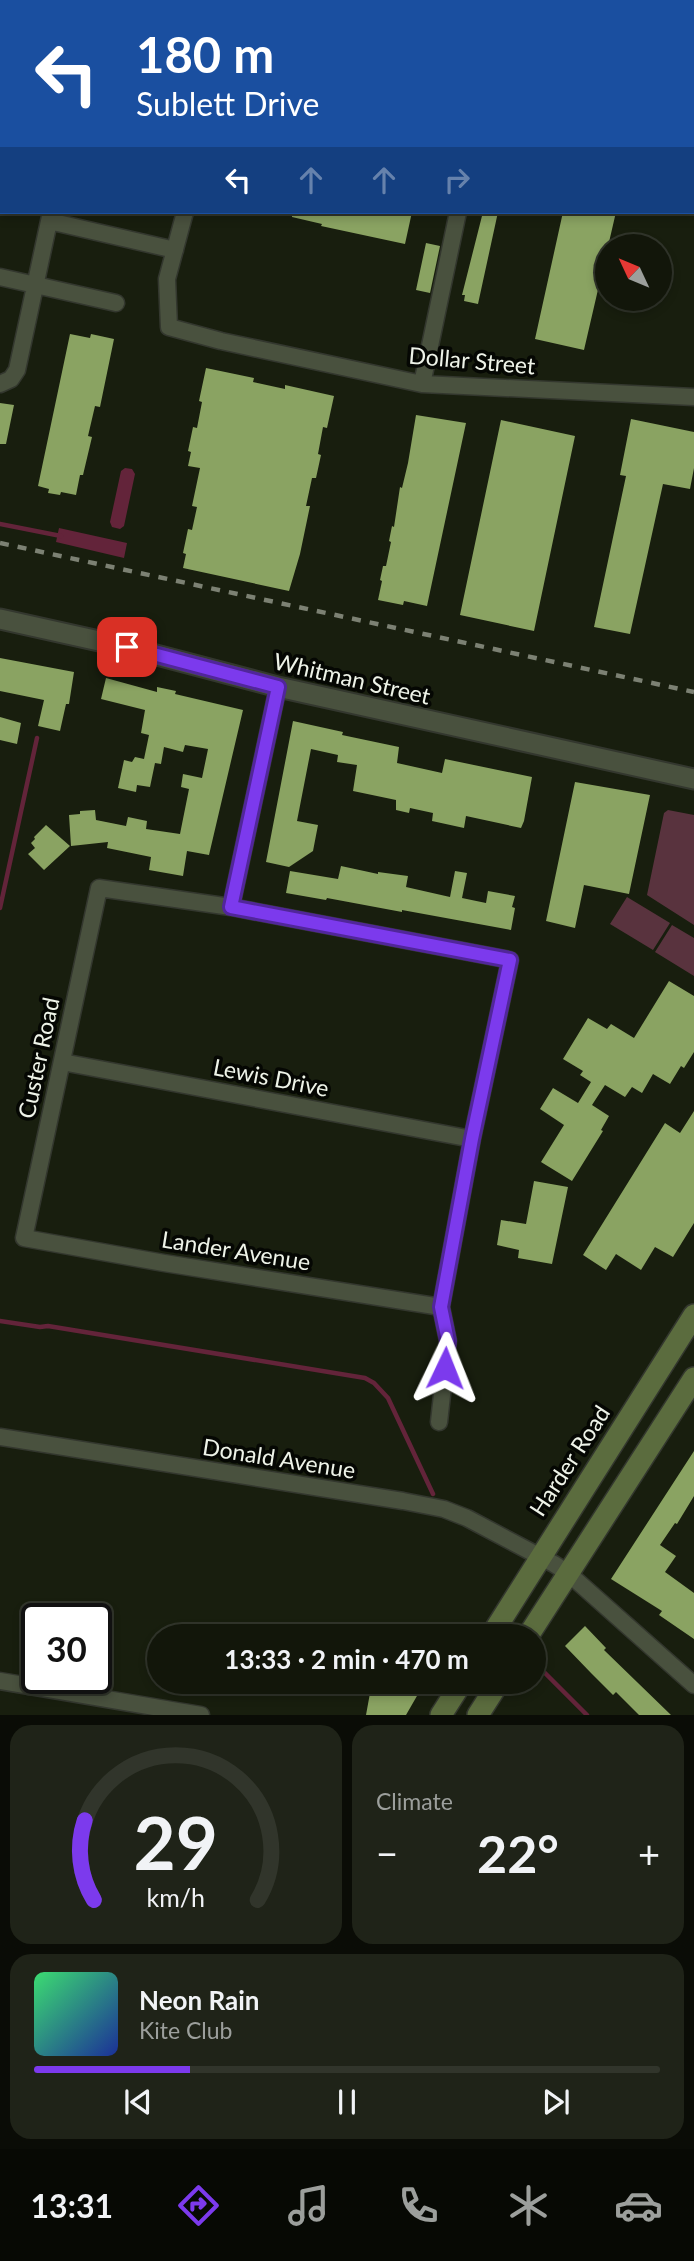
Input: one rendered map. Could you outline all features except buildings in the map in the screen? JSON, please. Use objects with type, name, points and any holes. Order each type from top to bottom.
[{"type":"main road","name":"Harder Road","points":[[498,1624],[694,1315]]},
{"type":"main road","points":[[536,1624],[694,1378]]},
{"type":"main road","points":[[441,1715],[454,1694]]},
{"type":"main road","points":[[478,1715],[491,1694]]},
{"type":"street","points":[[0,384],[11,379],[17,370],[50,216],[175,250],[184,214]]},
{"type":"street","points":[[422,384],[458,214]]},
{"type":"street","name":"Dollar Street","points":[[175,250],[167,279],[169,327],[221,341],[422,384],[694,397]]},
{"type":"street","points":[[0,277],[116,303]]},
{"type":"street","name":"Whitman Street","points":[[0,618],[127,647],[278,687],[694,779]]},
{"type":"street","points":[[278,687],[231,907],[510,960],[472,1139],[441,1307],[448,1341],[439,1422]]},
{"type":"street","name":"Custer Road","points":[[24,1238],[99,888],[231,907]]},
{"type":"street","name":"Lewis Drive","points":[[62,1062],[472,1139]]},
{"type":"street","name":"Lander Avenue","points":[[24,1238],[441,1307]]},
{"type":"street","name":"Donald Avenue","points":[[0,1437],[444,1509],[467,1518],[568,1573],[694,1685]]},
{"type":"street","points":[[0,1681],[201,1715]]},
{"type":"shaded area","points":[[125,468],[132,469],[135,474],[124,526],[120,529],[112,527],[110,522],[121,471]]},
{"type":"shaded area","points":[[59,528],[127,543],[124,558],[56,542]]},
{"type":"shaded area","points":[[668,810],[694,815],[694,925],[647,895],[664,813]]},
{"type":"shaded area","points":[[627,897],[670,923],[653,950],[610,924]]},
{"type":"shaded area","points":[[672,925],[694,938],[694,976],[655,952]]},
{"type":"waterway","points":[[0,524],[61,536]]},
{"type":"waterway","points":[[0,908],[37,738]]},
{"type":"waterway","points":[[0,1321],[48,1326],[365,1378],[374,1383],[388,1398],[433,1494]]},
{"type":"waterway","points":[[546,1674],[587,1715]]},
{"type":"railway","points":[[0,543],[694,692]]},
{"type":"route","points":[[127,647],[278,687],[231,907],[510,960],[472,1139],[441,1307],[448,1341],[445,1368]]}]
